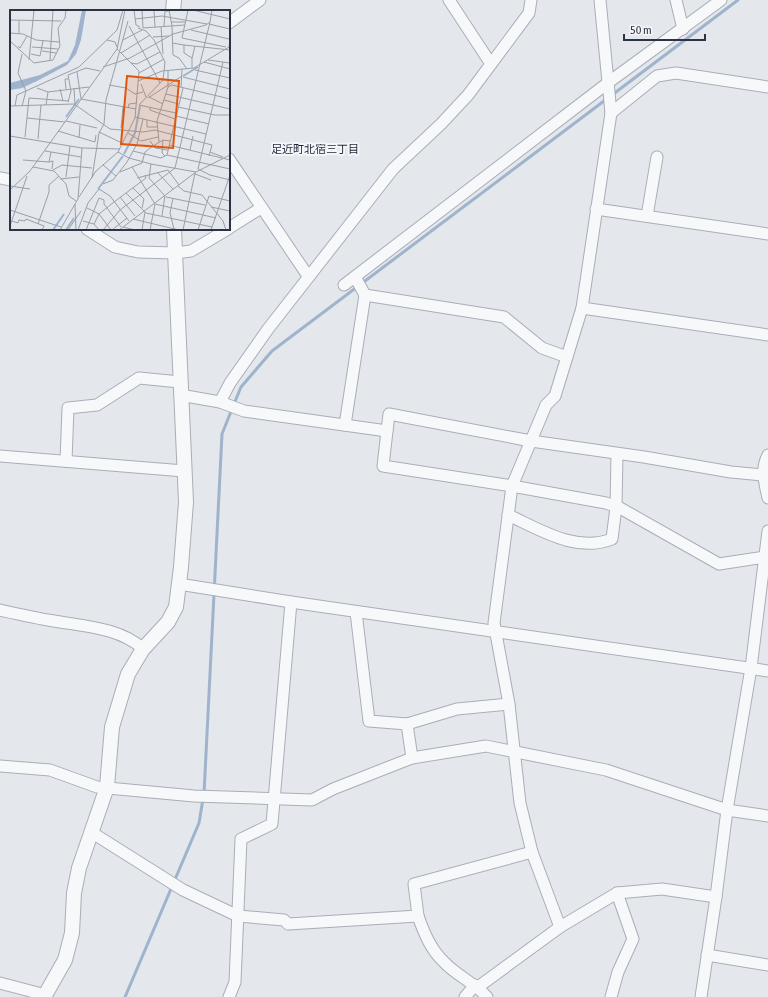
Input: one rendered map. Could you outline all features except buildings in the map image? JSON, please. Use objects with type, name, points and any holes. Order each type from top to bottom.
[{"type":"street","points":[[230,21],[260,0]]},
{"type":"street","points":[[449,0],[491,64]]},
{"type":"street","points":[[220,402],[230,383],[259,341],[392,169],[441,124],[468,94],[529,13],[531,0]]},
{"type":"street","points":[[560,927],[532,852],[520,804],[509,704],[494,623],[512,486],[546,406],[555,396],[582,308],[611,113],[600,0]]},
{"type":"street","points":[[676,0],[683,29]]},
{"type":"street","points":[[344,285],[609,82],[721,0]]},
{"type":"street","points":[[611,113],[657,76],[676,73],[768,87]]},
{"type":"street","points":[[647,216],[657,157]]},
{"type":"street","points":[[230,161],[308,276]]},
{"type":"street","points":[[0,178],[10,180]]},
{"type":"street","points":[[230,228],[261,208]]},
{"type":"street","points":[[596,209],[768,234]]},
{"type":"street","points":[[90,230],[115,247],[138,252],[175,253],[190,251],[226,230]]},
{"type":"street","points":[[0,983],[44,997],[65,960],[72,933],[74,892],[79,868],[107,787],[112,727],[128,674],[143,649],[168,622],[176,607],[186,502],[174,230]]},
{"type":"street","points":[[345,425],[365,295],[355,277]]},
{"type":"street","points":[[365,295],[504,317],[542,348],[567,357]]},
{"type":"street","points":[[582,308],[768,335]]},
{"type":"street","points":[[66,461],[68,408],[97,405],[140,378],[180,388],[244,411],[387,431]]},
{"type":"street","points":[[763,475],[531,442],[389,414],[383,466],[512,486],[606,503],[616,507],[719,564],[765,557]]},
{"type":"street","points":[[508,515],[569,542],[600,544],[612,539],[616,507],[617,454]]},
{"type":"street","points":[[768,455],[764,463],[763,475],[768,498]]},
{"type":"street","points":[[0,456],[184,470]]},
{"type":"street","points":[[701,997],[727,810],[751,668],[768,531]]},
{"type":"street","points":[[179,584],[356,612],[768,671]]},
{"type":"street","points":[[229,997],[235,982],[241,839],[272,824],[291,602]]},
{"type":"street","points":[[0,610],[55,622],[96,628],[136,642],[143,649]]},
{"type":"street","points":[[356,612],[369,721],[407,724],[457,709],[509,704]]},
{"type":"street","points":[[407,724],[412,758]]},
{"type":"street","points":[[0,766],[50,770],[97,787],[194,796],[312,800],[333,789],[412,758],[486,746],[606,770],[727,810],[768,816]]},
{"type":"street","points":[[91,832],[183,890],[238,916],[284,920],[288,924],[418,916]]},
{"type":"street","points":[[488,997],[477,986],[444,962],[426,937],[418,916],[414,884],[532,852]]},
{"type":"street","points":[[465,997],[477,986],[560,927],[617,893],[662,888],[716,897]]},
{"type":"street","points":[[610,997],[618,972],[633,939],[617,893]]},
{"type":"street","points":[[707,955],[768,965]]},
{"type":"waterway","points":[[612,95],[738,0]]},
{"type":"waterway","points":[[234,404],[241,387],[272,351],[608,98]]},
{"type":"waterway","points":[[204,794],[222,434],[232,409]]},
{"type":"waterway","points":[[125,997],[199,823],[203,799]]},
{"type":"district","name":"足近町北宿三丁目","points":[[315,149]]}]
